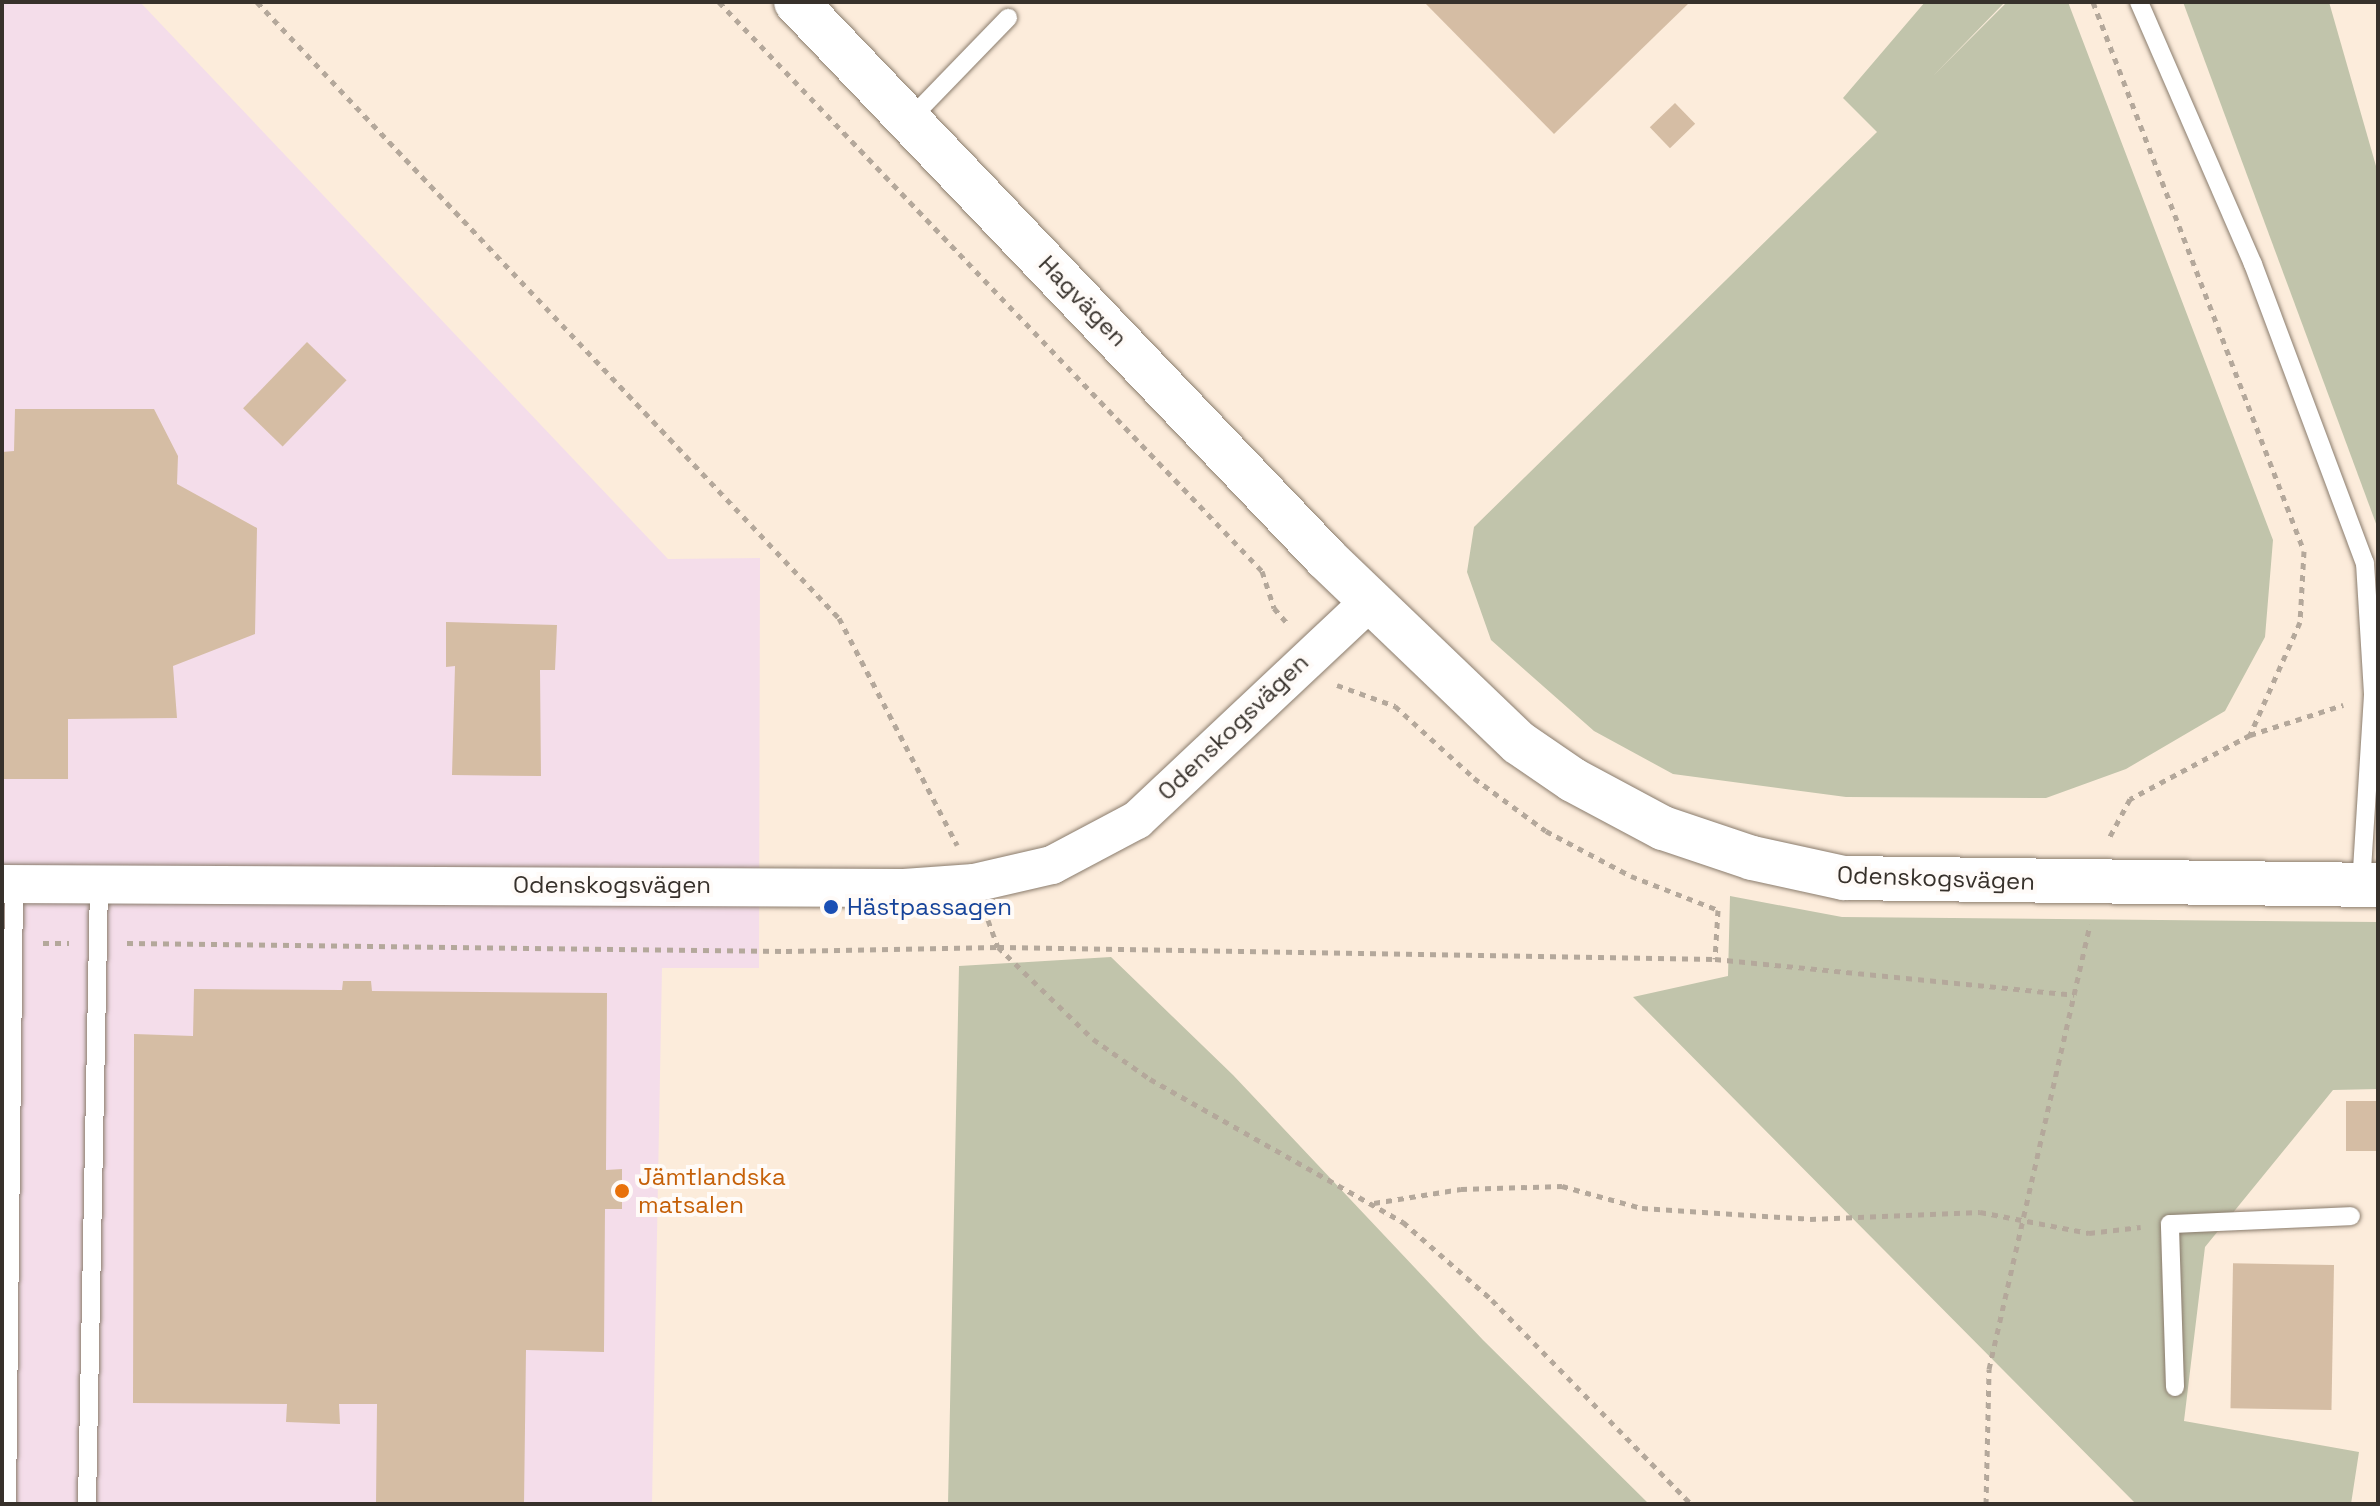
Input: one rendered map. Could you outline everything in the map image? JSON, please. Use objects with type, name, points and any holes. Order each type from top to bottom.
[{"type":"street","name":"Hagvägen","points":[[796,2],[1370,601]]},
{"type":"street","name":"Odenskogsvägen","points":[[8,884],[99,882],[904,888],[974,883],[1052,865],[1137,820],[1370,601],[1519,743],[1663,828],[1752,858],[1844,878],[2369,886]]},
{"type":"lane","points":[[2139,2],[2253,264],[2365,563],[2373,695],[2369,886]]},
{"type":"lane","points":[[910,119],[1008,18]]},
{"type":"lane","points":[[87,1504],[99,882]]},
{"type":"lane","points":[[7,1504],[14,943],[8,884]]},
{"type":"lane","points":[[2175,1387],[2170,1224],[2351,1216]]},
{"type":"path","points":[[257,2],[839,618],[974,883],[998,947],[1093,1039],[1150,1079],[1373,1203],[1492,1300],[1691,1504]]},
{"type":"path","points":[[2093,2],[2304,551],[2300,622],[2250,735]]},
{"type":"path","points":[[1986,1504],[1989,1369],[2101,882],[2110,826],[2130,799],[2250,735],[2373,695]]},
{"type":"path","points":[[14,943],[786,951],[998,947],[1715,959],[2074,995]]},
{"type":"path","points":[[1373,1203],[1461,1189],[1562,1186],[1642,1208],[1810,1219],[1980,1212],[2089,1233],[2170,1224]]},
{"type":"shaded area","points":[[2,2],[140,2],[668,559],[760,558],[759,968],[662,968],[652,1504],[2,1504]]},
{"type":"green space","points":[[1925,2],[2005,2],[1933,76],[2007,2],[2068,2],[2273,540],[2265,637],[2225,711],[2126,769],[2046,798],[1846,797],[1673,774],[1594,731],[1491,640],[1467,572],[1474,527],[1877,132],[1843,98]]},
{"type":"green space","points":[[2183,2],[2329,2],[2378,173],[2378,529]]},
{"type":"green space","points":[[1730,896],[1842,917],[2378,922],[2378,1089],[2333,1090],[2205,1247],[2184,1421],[2359,1452],[2351,1504],[2136,1504],[1633,997],[1728,976]]},
{"type":"green space","points":[[1111,957],[1233,1075],[1483,1340],[1649,1504],[948,1504],[959,966]]},
{"type":"building","points":[[1424,2],[1690,2],[1554,134]]},
{"type":"building","points":[[1675,103],[1695,124],[1670,148],[1650,127]]},
{"type":"building","points":[[307,342],[347,380],[283,446],[243,408]]},
{"type":"building","points":[[15,409],[154,409],[178,456],[177,484],[257,528],[255,634],[173,666],[177,718],[68,719],[68,779],[2,779],[2,452],[14,451]]},
{"type":"building","points":[[446,622],[557,625],[555,670],[540,670],[541,776],[452,775],[455,666],[446,667]]},
{"type":"building","points":[[343,981],[371,981],[372,991],[607,993],[606,1170],[622,1169],[622,1209],[605,1209],[604,1352],[526,1350],[524,1504],[376,1504],[377,1404],[339,1404],[340,1424],[286,1422],[287,1404],[133,1403],[134,1034],[193,1036],[194,989],[342,990]]},
{"type":"building","points":[[2346,1101],[2378,1101],[2378,1151],[2346,1151]]},
{"type":"building","points":[[2233,1263],[2334,1265],[2331,1410],[2230,1408]]},
{"type":"place","name":"Hästpassagen","points":[[831,907]]},
{"type":"place","name":"Jämtlandska matsalen","points":[[622,1191]]}]
